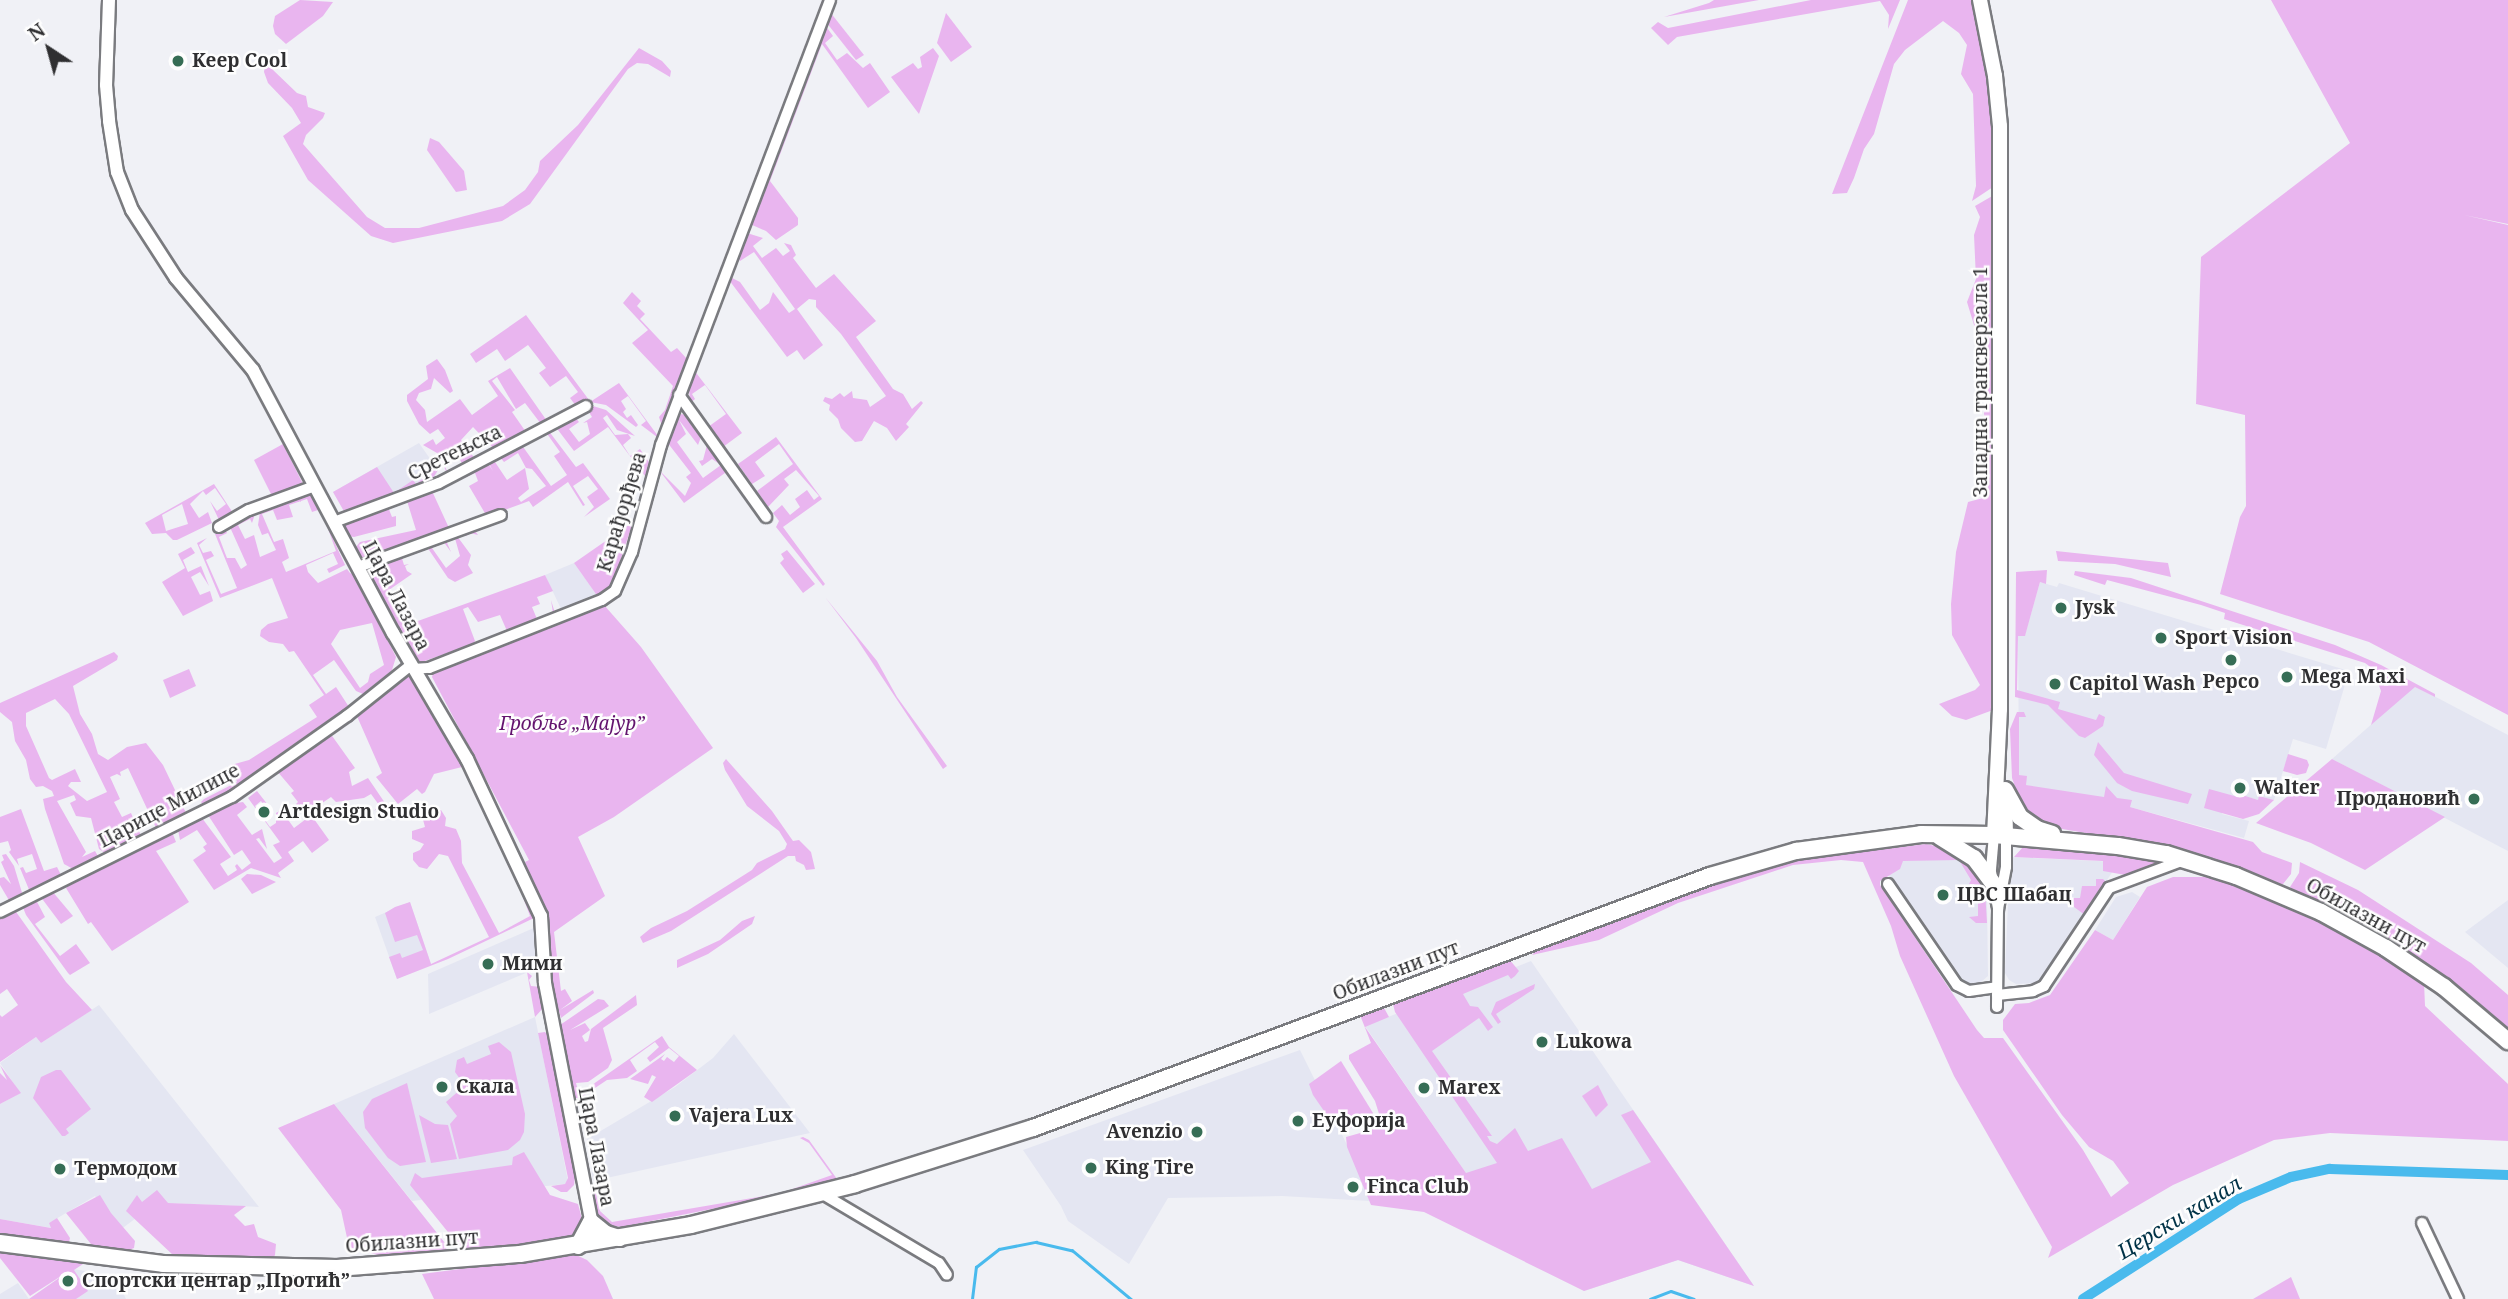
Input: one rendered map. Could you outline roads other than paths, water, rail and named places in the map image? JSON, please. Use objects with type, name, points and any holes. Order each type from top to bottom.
[{"type":"main road","name":"Западна трансверзала 1","points":[[1980,0],[1995,76],[2000,126],[1999,766],[2005,790],[2000,836]]},
{"type":"main road","name":"Западна трансверзала 1","points":[[1999,766],[1994,782],[2000,836]]},
{"type":"main road","points":[[2005,790],[2016,813],[2027,823],[2074,842]]},
{"type":"main road","points":[[1935,834],[1967,851],[1981,864],[1992,882]]},
{"type":"main road","name":"Обилазни пут","points":[[0,1243],[113,1260],[275,1268],[369,1267],[578,1247],[621,1238],[821,1193],[922,1164],[1080,1112],[1701,879],[1821,847],[1935,834],[2000,836],[2118,846],[2186,860],[2266,887],[2366,936],[2444,987],[2508,1041]]},
{"type":"main road","points":[[578,1247],[591,1222],[606,1234],[621,1238]]},
{"type":"street","name":"Цара Лазара","points":[[109,0],[106,85],[108,121],[117,172],[132,210],[176,278],[245,358],[498,820],[541,916],[545,983],[596,1243]]},
{"type":"street","name":"Карађорђева","points":[[412,667],[429,668],[602,600],[615,591],[632,552],[655,460],[830,0]]},
{"type":"street","points":[[679,395],[766,517]]},
{"type":"street","name":"Сретењска","points":[[334,522],[439,483],[586,406]]},
{"type":"street","points":[[219,527],[249,510],[315,486]]},
{"type":"street","points":[[358,567],[500,515]]},
{"type":"street","name":"Царице Милице","points":[[0,912],[232,797],[412,667]]},
{"type":"street","points":[[1998,909],[1992,882],[2000,836]]},
{"type":"street","points":[[1997,996],[1998,909],[2006,867],[2000,836]]},
{"type":"street","points":[[1888,884],[1957,985],[1997,996],[2033,991],[2044,986],[2109,888],[2186,860]]},
{"type":"street","points":[[821,1193],[939,1263],[947,1275]]},
{"type":"street","points":[[2422,1223],[2458,1299]]},
{"type":"waterway","name":"Церски канал","points":[[2083,1299],[2239,1199],[2291,1177],[2330,1169],[2508,1175]]},
{"type":"waterway","points":[[972,1299],[976,1267],[999,1249],[1036,1242],[1072,1250],[1131,1299]]},
{"type":"waterway","points":[[1650,1299],[1671,1291],[1694,1299]]},
{"type":"place","name":"Keep Cool","points":[[178,61]]},
{"type":"place","name":"Jysk","points":[[2061,608]]},
{"type":"place","name":"Sport Vision","points":[[2161,638]]},
{"type":"place","name":"Pepco","points":[[2231,660]]},
{"type":"place","name":"Mega Maxi","points":[[2287,677]]},
{"type":"place","name":"Capitol Wash","points":[[2055,684]]},
{"type":"place","name":"Walter","points":[[2240,788]]},
{"type":"place","name":"Продановић","points":[[2474,799]]},
{"type":"place","name":"Artdesign Studio","points":[[264,812]]},
{"type":"place","name":"ЦВС Шабац","points":[[1943,895]]},
{"type":"place","name":"Мими","points":[[488,964]]},
{"type":"place","name":"Lukowa","points":[[1542,1042]]},
{"type":"place","name":"Скала","points":[[442,1087]]},
{"type":"place","name":"Marex","points":[[1424,1088]]},
{"type":"place","name":"Vajera Lux","points":[[675,1116]]},
{"type":"place","name":"Еуфорија","points":[[1298,1121]]},
{"type":"place","name":"Avenzio","points":[[1197,1132]]},
{"type":"place","name":"King Tire","points":[[1091,1168]]},
{"type":"place","name":"Термодом","points":[[60,1169]]},
{"type":"place","name":"Finca Club","points":[[1353,1187]]},
{"type":"place","name":"Спортски центар „Протић”","points":[[68,1281]]},
{"type":"park label","name":"Гробље „Мајур”","points":[[572,724]]}]
